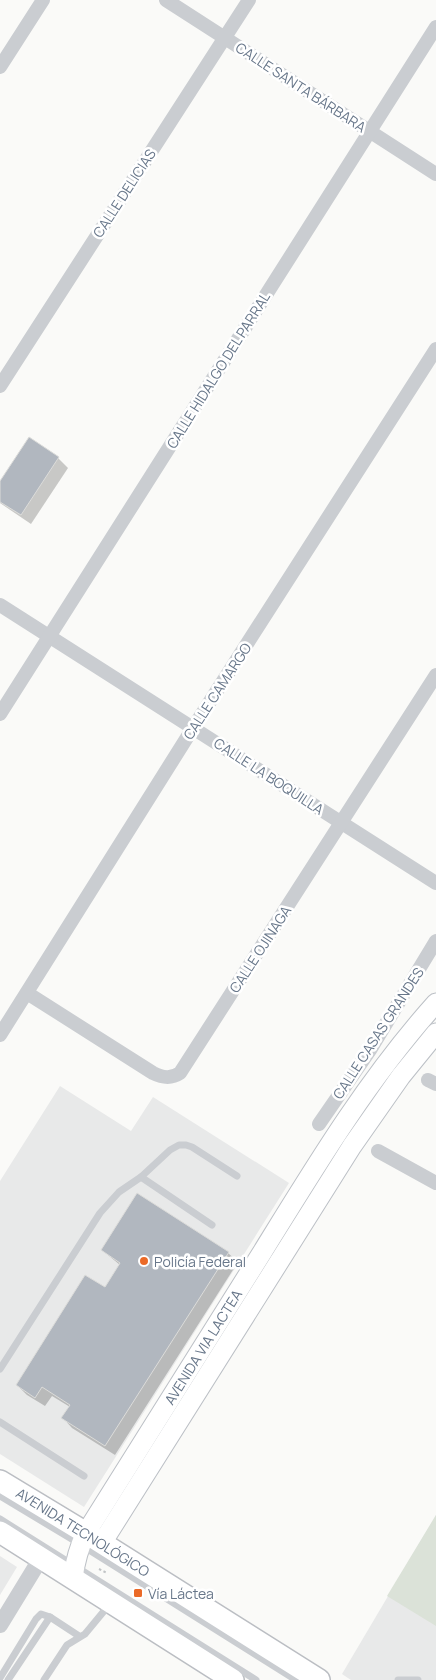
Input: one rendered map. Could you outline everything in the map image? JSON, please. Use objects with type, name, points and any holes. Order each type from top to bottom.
[{"type":"main road","name":"AVENIDA VIA LACTEA","points":[[73,1571],[330,1144],[366,1090],[436,1003]]},
{"type":"main road","name":"AVENIDA VIA LACTEA","points":[[90,1540],[352,1146],[400,1076],[436,1033]]},
{"type":"main road","name":"AVENIDA TECNOLÓGICO","points":[[0,1481],[90,1540],[319,1680]]},
{"type":"main road","points":[[0,1532],[41,1558],[73,1571],[111,1602],[226,1678]]},
{"type":"street","points":[[0,67],[43,0]]},
{"type":"street","name":"CALLE SANTA BÁRBARA","points":[[166,0],[436,174]]},
{"type":"street","name":"CALLE DELICIAS","points":[[0,386],[249,0]]},
{"type":"street","name":"CALLE HIDALGO DEL PARRAL","points":[[0,714],[436,27]]},
{"type":"street","name":"CALLE CAMARGO","points":[[0,1035],[193,728],[436,349]]},
{"type":"street","name":"CALLE LA BOQUILLA","points":[[0,605],[436,883]]},
{"type":"street","name":"CALLE OJINAGA","points":[[27,994],[153,1073],[166,1078],[180,1073],[436,675]]},
{"type":"street","name":"CALLE CASAS GRANDES","points":[[319,1124],[370,1050],[436,941]]},
{"type":"street","points":[[378,1151],[436,1183]]},
{"type":"street","points":[[0,1625],[41,1558]]},
{"type":"lane","points":[[0,1369],[100,1213],[119,1192],[141,1177],[170,1150],[179,1145],[192,1147],[237,1176]]},
{"type":"lane","points":[[141,1177],[212,1226]]},
{"type":"lane","points":[[0,1422],[84,1476]]},
{"type":"lane","points":[[0,1496],[90,1540],[296,1680]]},
{"type":"lane","points":[[0,1519],[73,1571],[256,1680]]},
{"type":"lane","points":[[44,1680],[67,1645],[85,1634],[111,1602]]},
{"type":"lane","points":[[0,1678],[36,1619],[41,1614],[50,1616],[79,1636]]},
{"type":"lane","points":[[8,1680],[50,1616]]},
{"type":"lane","points":[[398,1680],[418,1680]]},
{"type":"shaded area","name":"Policía Federal","points":[[60,1086],[131,1131],[153,1097],[289,1183],[84,1507],[0,1454],[0,1181]]},
{"type":"shaded area","points":[[436,1515],[436,1680],[351,1680],[342,1674]]},
{"type":"shaded area","points":[[436,1515],[436,1626],[387,1596]]},
{"type":"shaded area","points":[[0,1556],[17,1567],[0,1595]]},
{"type":"building","points":[[29,437],[59,457],[21,515],[0,502],[0,481]]},
{"type":"building","points":[[137,1193],[229,1252],[105,1446],[61,1418],[70,1405],[42,1387],[35,1398],[16,1385],[85,1275],[105,1287],[120,1263],[101,1250]]},
{"type":"place","name":"Policía Federal","points":[[144,1261]]},
{"type":"place","name":"Vía Láctea","points":[[138,1593]]}]
